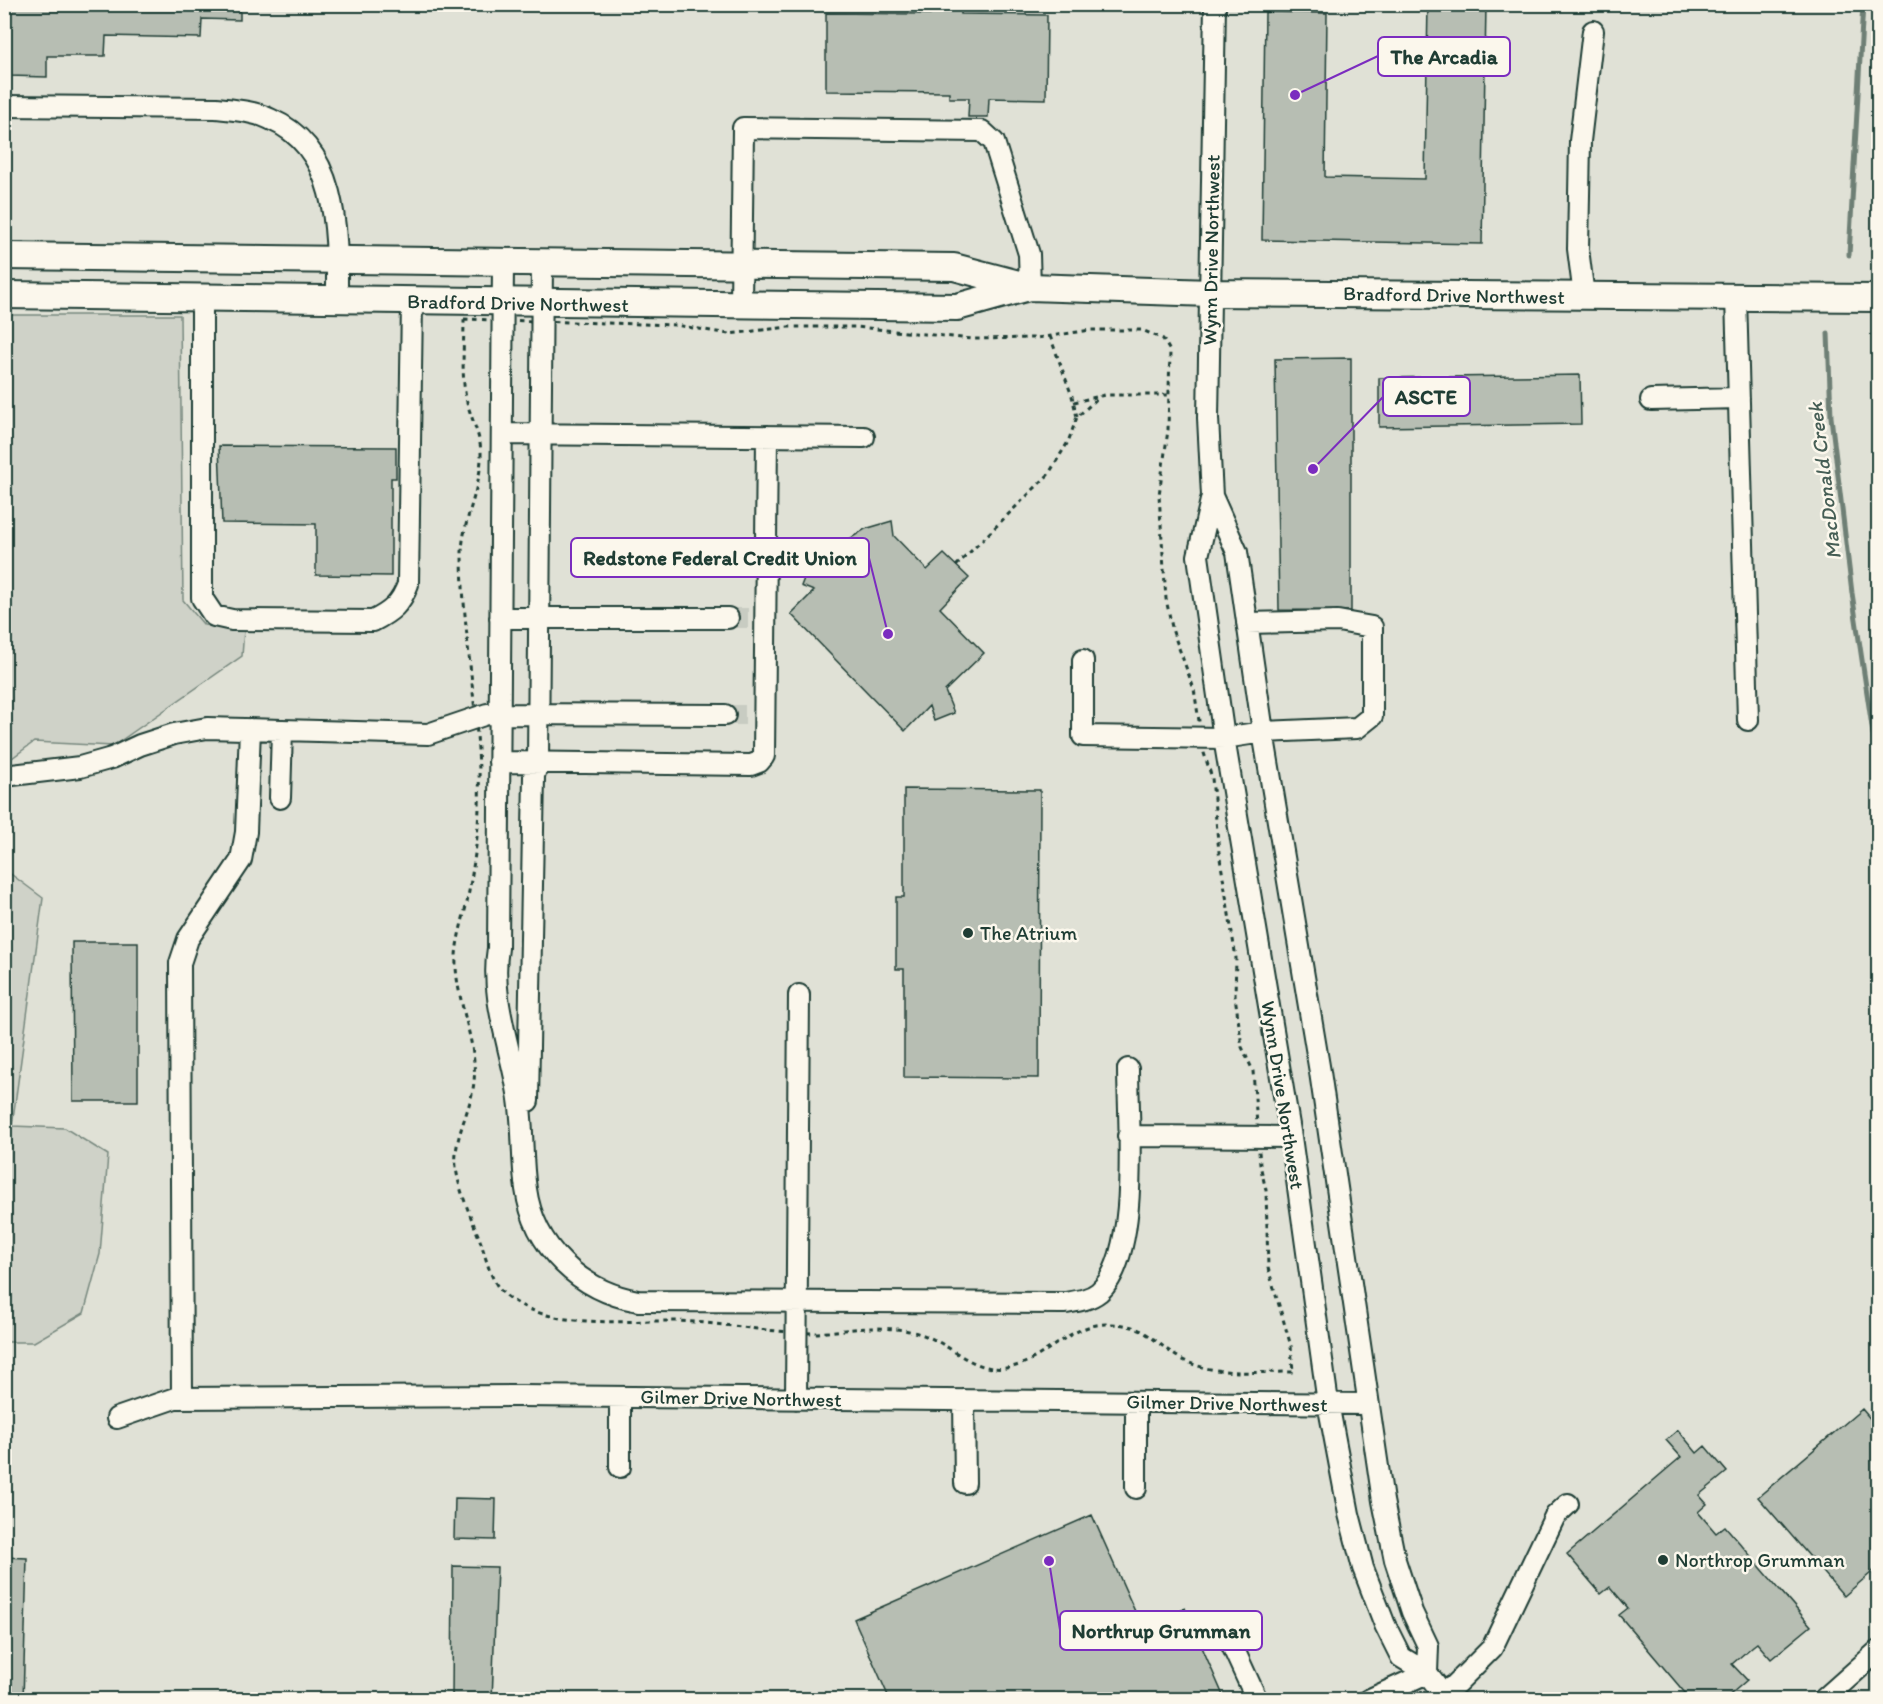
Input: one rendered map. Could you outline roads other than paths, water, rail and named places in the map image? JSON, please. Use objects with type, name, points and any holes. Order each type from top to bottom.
[{"type":"main road","name":"Bradford Drive Northwest","points":[[4,256],[954,267],[1030,287],[1210,293],[1878,298]]},
{"type":"main road","name":"Bradford Drive Northwest","points":[[4,295],[412,302],[503,311],[541,311],[741,305],[957,307],[1030,287]]},
{"type":"street","name":"Wynn Drive Northwest","points":[[1215,4],[1208,418],[1212,495],[1198,556],[1224,738],[1291,1137],[1328,1404],[1349,1514],[1363,1568],[1401,1657],[1427,1673],[1445,1696]]},
{"type":"street","points":[[1584,296],[1578,249],[1580,141],[1593,31]]},
{"type":"street","points":[[4,106],[216,108],[244,111],[271,119],[295,135],[306,147],[327,184],[334,208],[337,300]]},
{"type":"street","points":[[741,305],[743,128],[981,131],[994,142],[1029,254],[1030,287]]},
{"type":"street","points":[[503,261],[498,948],[494,973],[519,1094],[526,1190],[532,1218],[551,1251],[577,1275],[608,1292],[638,1301],[1065,1303],[1092,1297],[1108,1280],[1125,1239],[1128,1069]]},
{"type":"street","points":[[523,1136],[529,1094],[534,776],[538,762],[542,262]]},
{"type":"street","points":[[1736,297],[1748,720]]},
{"type":"street","points":[[202,298],[202,598],[214,616],[232,620],[373,621],[390,612],[403,599],[408,584],[412,302]]},
{"type":"street","points":[[1651,400],[1739,398]]},
{"type":"street","points":[[502,434],[864,437]]},
{"type":"street","points":[[499,762],[751,765],[759,762],[764,756],[758,715],[758,618],[767,436]]},
{"type":"street","name":"Wynn Drive Northwest","points":[[1212,495],[1237,552],[1263,732],[1320,1072],[1368,1404],[1395,1560],[1412,1612],[1428,1646],[1427,1673]]},
{"type":"street","points":[[500,618],[728,618]]},
{"type":"street","points":[[1083,660],[1083,736],[1224,738],[1263,732],[1357,728],[1372,716],[1372,627],[1338,621],[1247,623]]},
{"type":"street","points":[[4,776],[80,767],[112,758],[157,739],[207,728],[428,734],[474,717],[500,714],[725,715]]},
{"type":"street","points":[[182,1398],[180,963],[188,939],[241,860],[246,832],[250,729]]},
{"type":"street","points":[[280,798],[282,730]]},
{"type":"street","points":[[796,1399],[799,995]]},
{"type":"street","points":[[1128,1136],[1291,1137]]},
{"type":"street","points":[[620,1397],[620,1467]]},
{"type":"street","name":"Gilmer Drive Northwest","points":[[117,1418],[182,1398],[620,1397],[1368,1404]]},
{"type":"street","points":[[964,1400],[964,1483]]},
{"type":"street","points":[[1136,1402],[1136,1488]]},
{"type":"street","points":[[1445,1696],[1492,1648],[1555,1516],[1568,1504]]},
{"type":"street","points":[[1224,1628],[1257,1700]]},
{"type":"street","points":[[1823,1700],[1878,1651]]},
{"type":"street","points":[[1368,1700],[1427,1673]]},
{"type":"waterway","name":"MacDonald Creek","points":[[1849,255],[1863,4]]},
{"type":"waterway","name":"MacDonald Creek","points":[[1828,333],[1831,417],[1852,593],[1878,767]]},
{"type":"tunnel","points":[[728,618],[751,618]]},
{"type":"tunnel","points":[[725,715],[750,715]]},
{"type":"place","name":"The Arcadia","points":[[1295,95]]},
{"type":"place","name":"ASCTE","points":[[1313,469]]},
{"type":"place","name":"Redstone Federal Credit Union","points":[[888,634]]},
{"type":"place","name":"The Atrium","points":[[968,933]]},
{"type":"place","name":"Northrop Grumman","points":[[1663,1560]]},
{"type":"place","name":"Northrup Grumman","points":[[1049,1561]]}]
